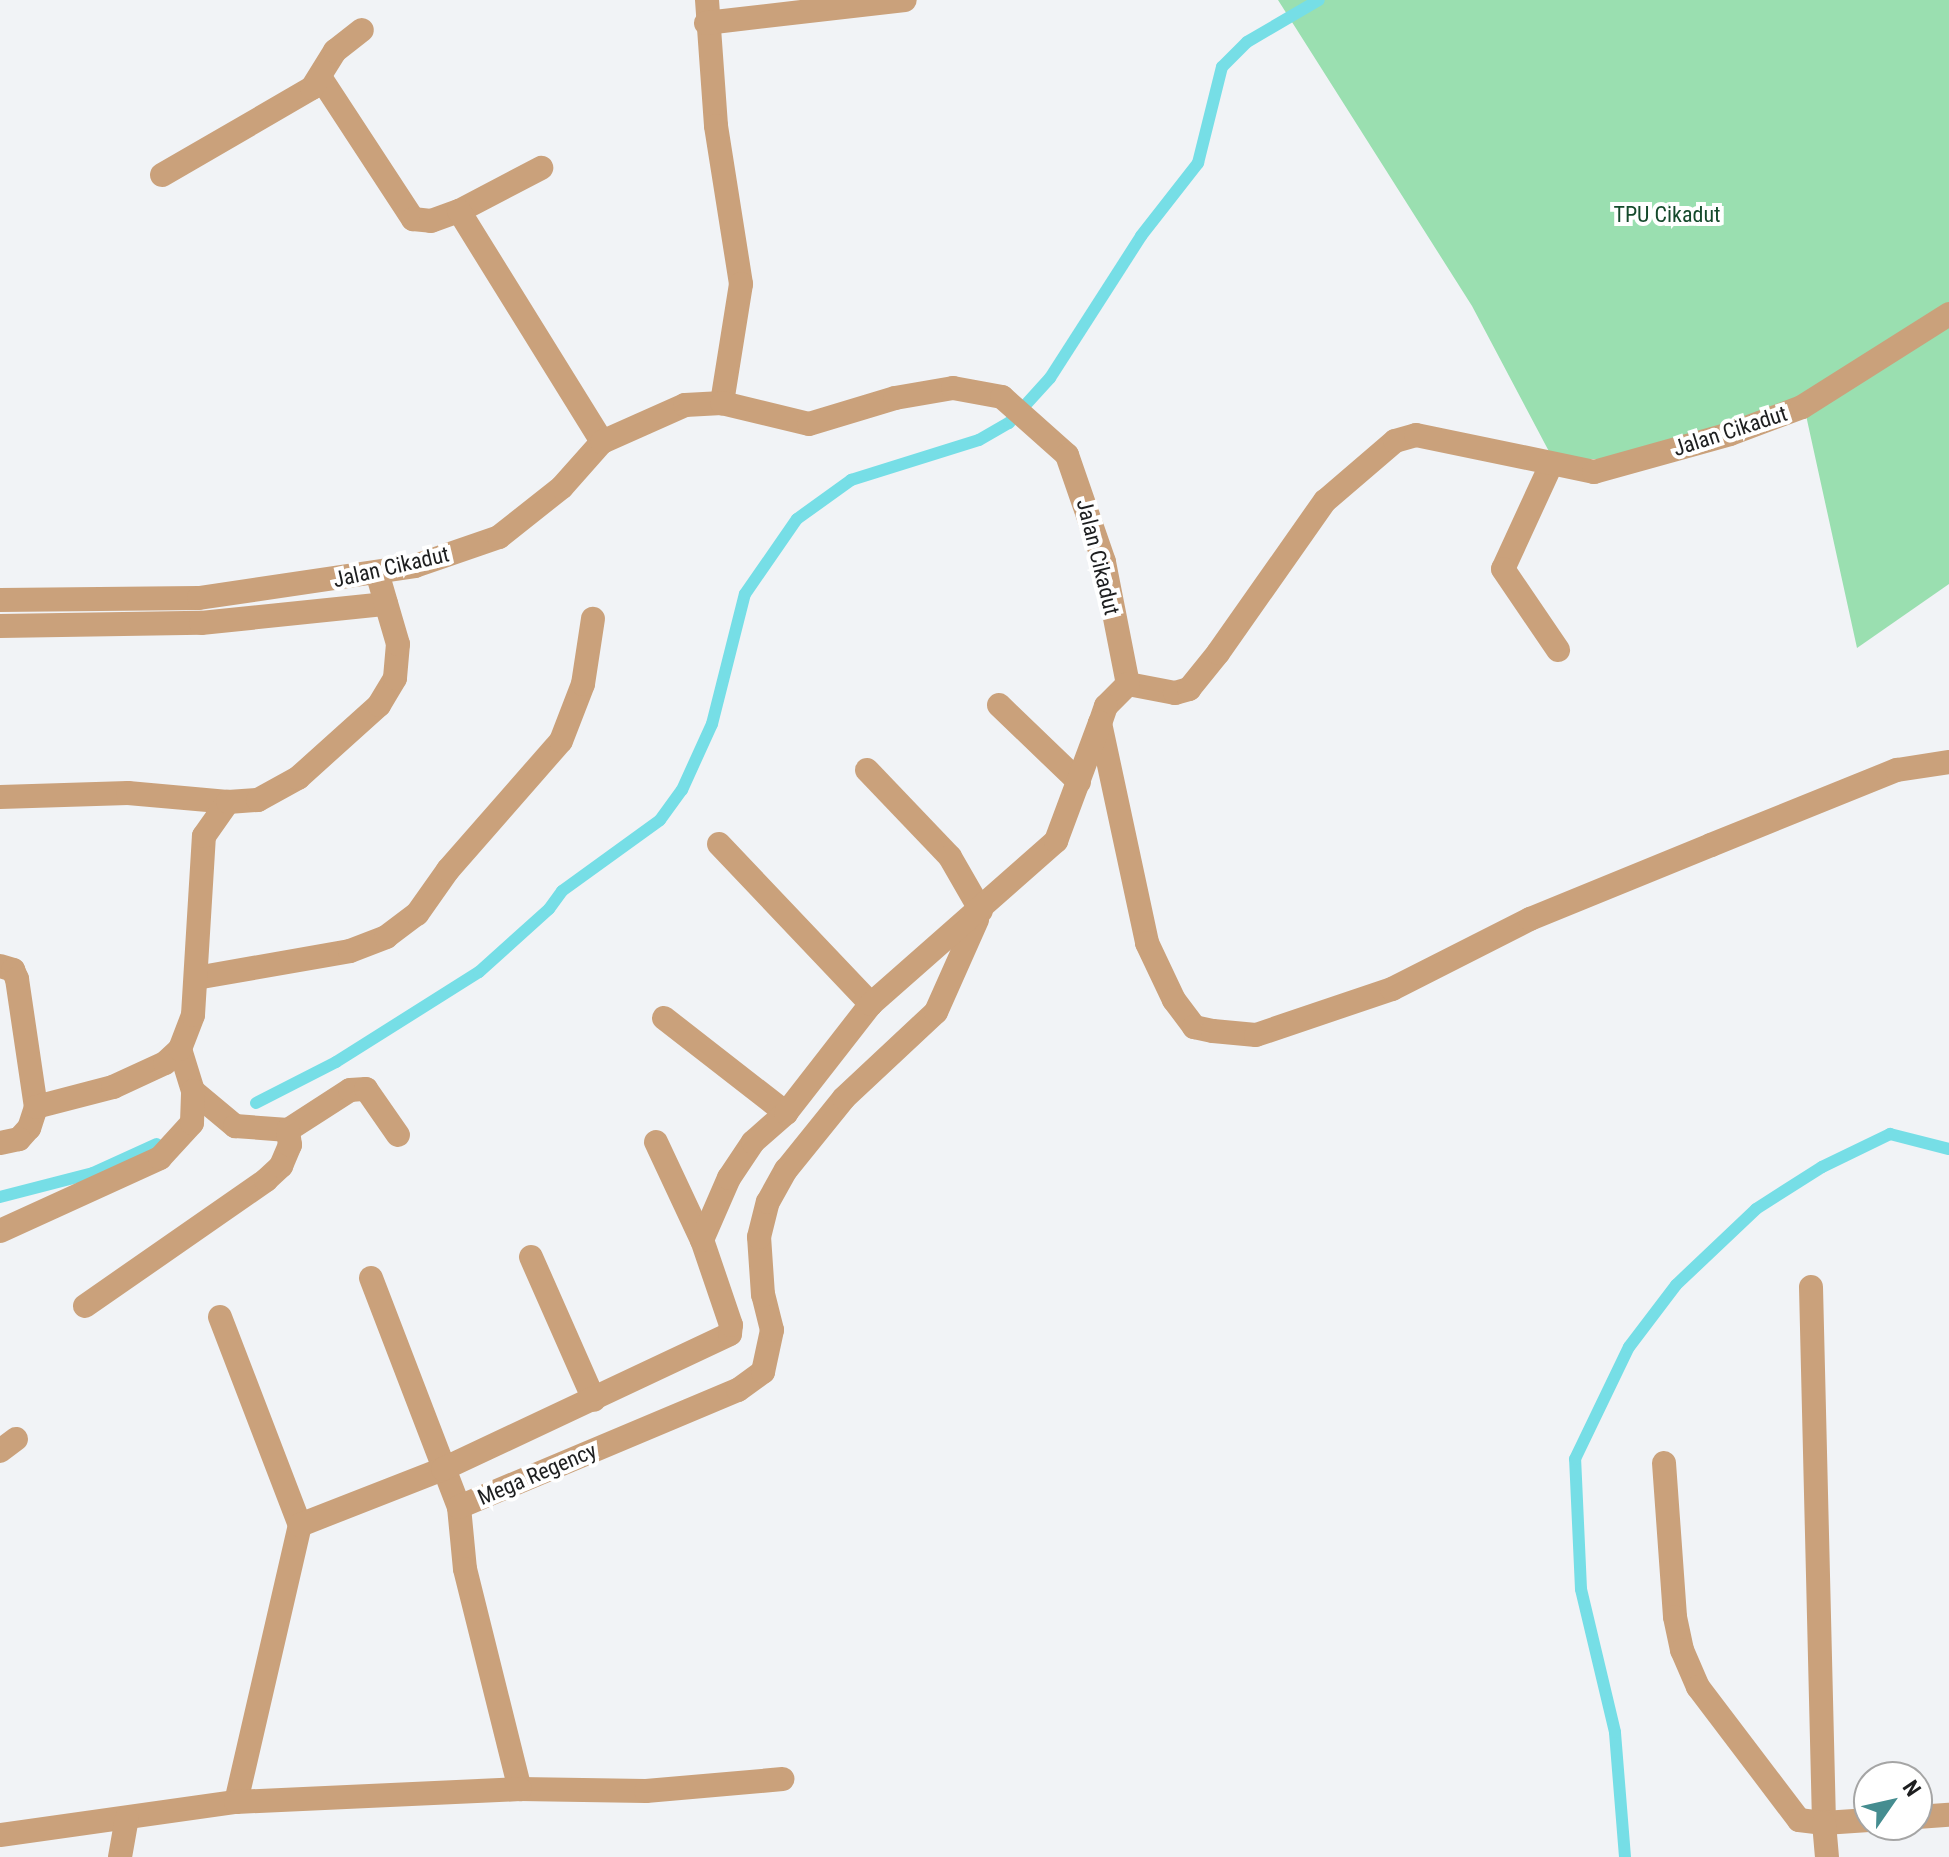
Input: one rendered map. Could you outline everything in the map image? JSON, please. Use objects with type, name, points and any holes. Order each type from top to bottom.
[{"type":"street","points":[[722,403],[741,284],[706,11],[905,0]]},
{"type":"street","points":[[162,175],[253,125],[320,77],[335,51],[362,30]]},
{"type":"street","points":[[320,77],[413,219],[431,221],[459,211],[541,168]]},
{"type":"street","points":[[459,211],[602,442]]},
{"type":"street","name":"Jalan Cikadut","points":[[0,600],[199,598],[415,566],[499,537],[562,487],[602,442],[685,405],[722,403],[809,424],[895,398],[953,388],[1002,397],[1039,425],[1067,455],[1091,514],[1128,684],[1175,693],[1189,689],[1325,501],[1395,441],[1416,435],[1550,467],[1594,472],[1730,434],[1802,407],[1949,314]]},
{"type":"street","points":[[1550,467],[1503,569],[1558,650]]},
{"type":"street","points":[[0,797],[128,793],[228,802],[258,800],[298,778],[379,705],[395,678],[398,644],[377,572]]},
{"type":"street","points":[[0,626],[201,623],[386,604]]},
{"type":"street","points":[[196,978],[350,951],[386,937],[417,914],[448,870],[561,741],[583,684],[593,619]]},
{"type":"street","name":"Mega Regency","points":[[981,911],[936,1012],[844,1098],[786,1170],[768,1202],[759,1237],[763,1295],[772,1330],[763,1372],[738,1390],[459,1507],[443,1469],[730,1334],[731,1325],[702,1240],[729,1178],[753,1142],[786,1113],[871,1004],[981,911],[1056,841],[1106,706],[1128,684]]},
{"type":"street","points":[[999,705],[1079,782]]},
{"type":"street","points":[[1100,723],[1147,943],[1174,1000],[1194,1027],[1256,1035],[1392,989],[1530,919],[1897,770],[1949,762]]},
{"type":"street","points":[[867,770],[950,857],[981,911]]},
{"type":"street","points":[[36,1107],[113,1087],[165,1063],[180,1049],[193,1015],[204,836],[228,802]]},
{"type":"street","points":[[719,844],[871,1004]]},
{"type":"street","points":[[0,966],[13,970],[17,979],[36,1107],[29,1128],[19,1139],[0,1143]]},
{"type":"street","points":[[664,1018],[786,1113]]},
{"type":"street","points":[[0,1231],[160,1158],[192,1123],[193,1091],[180,1049]]},
{"type":"street","points":[[193,1091],[235,1126],[288,1130],[350,1090],[366,1089],[398,1135]]},
{"type":"street","points":[[85,1306],[266,1180],[290,1145],[288,1130]]},
{"type":"street","points":[[656,1142],[702,1240]]},
{"type":"street","points":[[531,1257],[594,1400]]},
{"type":"street","points":[[300,1525],[443,1469],[371,1278]]},
{"type":"street","points":[[1811,1287],[1827,1857]]},
{"type":"street","points":[[220,1317],[300,1525],[236,1802]]},
{"type":"street","points":[[1664,1463],[1675,1617],[1698,1687],[1799,1820],[1824,1823],[1853,1821]]},
{"type":"street","points":[[459,1507],[465,1569],[520,1789]]},
{"type":"street","points":[[0,1835],[236,1802],[520,1789],[646,1791],[782,1779]]},
{"type":"street","points":[[120,1857],[127,1819]]},
{"type":"green space","name":"TPU Cikadut","points":[[1278,0],[1949,0],[1949,584],[1857,648],[1802,397],[1625,459],[1553,459],[1472,306]]},
{"type":"waterway","points":[[256,1103],[336,1062],[479,972],[549,909],[562,891],[660,820],[682,790],[712,724],[745,594],[797,519],[851,480],[979,440],[1009,423],[1050,378],[1141,236],[1198,163],[1222,67],[1247,42],[1319,0]]},
{"type":"waterway","points":[[1625,1857],[1615,1732],[1581,1589],[1575,1459],[1629,1347],[1676,1285],[1756,1209],[1822,1167],[1890,1134],[1949,1149]]},
{"type":"waterway","points":[[0,1197],[93,1173],[157,1144]]}]
